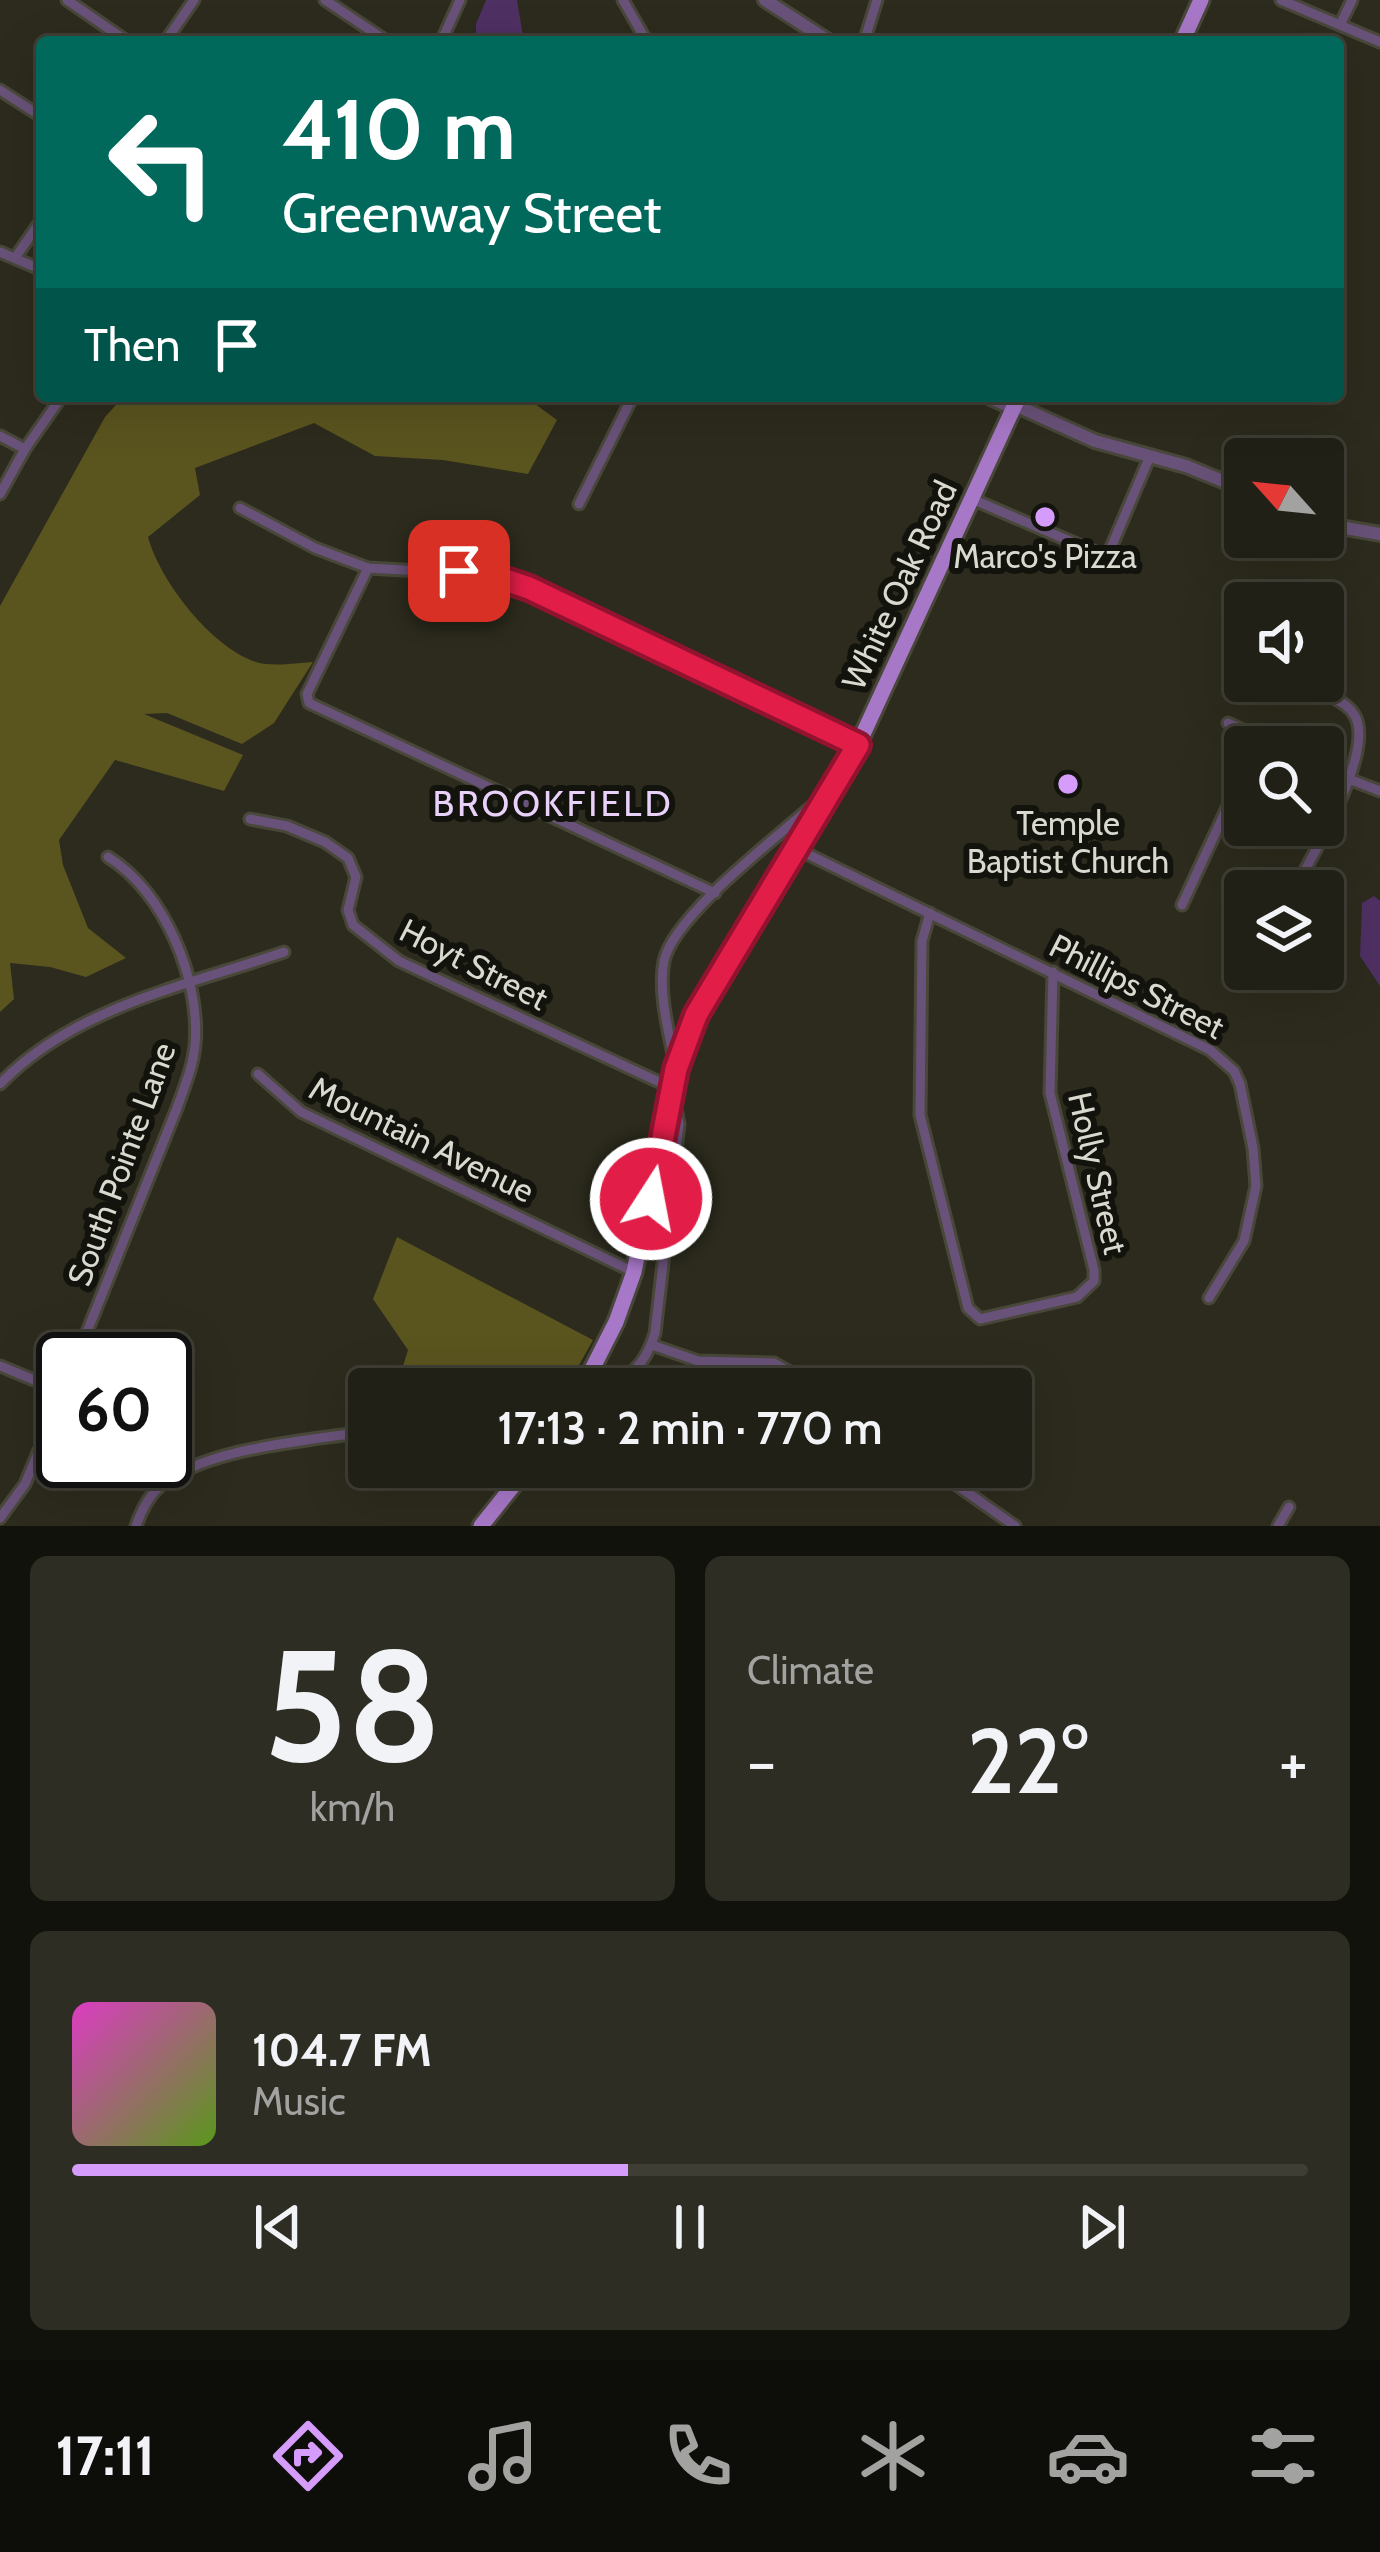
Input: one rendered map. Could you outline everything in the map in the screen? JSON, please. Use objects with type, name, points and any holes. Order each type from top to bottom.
[{"type":"main road","points":[[1185,36],[1201,0]]},
{"type":"main road","name":"White Oak Road","points":[[593,1368],[634,1272],[676,1069],[705,997],[858,745],[1016,404]]},
{"type":"main road","points":[[481,1526],[511,1488]]},
{"type":"street","points":[[67,0],[119,36]]},
{"type":"street","points":[[169,36],[194,0]]},
{"type":"street","points":[[444,36],[460,0]]},
{"type":"street","points":[[623,0],[644,36]]},
{"type":"street","points":[[764,0],[821,36]]},
{"type":"street","points":[[866,36],[877,0]]},
{"type":"street","points":[[1281,0],[1380,42]]},
{"type":"street","points":[[1340,25],[1352,0]]},
{"type":"street","points":[[328,1],[379,36]]},
{"type":"street","points":[[0,90],[36,113]]},
{"type":"street","points":[[15,258],[36,228]]},
{"type":"street","points":[[0,252],[36,267]]},
{"type":"street","points":[[0,494],[58,402]]},
{"type":"street","points":[[579,504],[631,402]]},
{"type":"street","points":[[1016,404],[1081,436],[1224,481]]},
{"type":"street","points":[[0,436],[25,448]]},
{"type":"street","points":[[972,499],[1107,557],[1150,456]]},
{"type":"street","points":[[240,508],[315,548],[368,568],[491,575],[529,588],[858,745]]},
{"type":"street","points":[[1344,528],[1380,534]]},
{"type":"street","points":[[368,568],[307,694],[309,703],[715,893]]},
{"type":"street","points":[[1304,870],[1348,781],[1360,738],[1357,721],[1338,702]]},
{"type":"street","points":[[1228,723],[1232,726]]},
{"type":"street","points":[[676,1069],[665,1003],[664,961],[679,932],[715,893],[825,794],[843,771]]},
{"type":"street","points":[[1344,779],[1380,791]]},
{"type":"street","points":[[1182,905],[1224,815]]},
{"type":"street","name":"Hoyt Street","points":[[250,819],[287,826],[348,858],[356,877],[348,910],[353,925],[399,961],[672,1088]]},
{"type":"street","name":"Phillips Street","points":[[796,848],[1210,1050],[1234,1071],[1253,1148],[1256,1186],[1244,1241],[1209,1298]]},
{"type":"street","name":"South Pointe Lane","points":[[87,1332],[191,1070],[196,1024],[188,985],[162,912],[130,873],[108,856]]},
{"type":"street","name":"Holly Street","points":[[930,913],[922,941],[920,1115],[968,1308],[975,1317],[986,1320],[1068,1299],[1087,1291],[1094,1275],[1050,1094],[1053,972]]},
{"type":"street","points":[[0,1084],[64,1032],[284,952]]},
{"type":"street","name":"Mountain Avenue","points":[[258,1074],[301,1112],[634,1272]]},
{"type":"street","points":[[636,1368],[652,1345],[659,1312],[679,1124],[669,1106]]},
{"type":"street","points":[[652,1345],[698,1361],[774,1363],[783,1368]]},
{"type":"street","points":[[0,1366],[36,1381]]},
{"type":"street","points":[[136,1526],[157,1489],[192,1468],[226,1457],[348,1435]]},
{"type":"street","points":[[0,1519],[25,1484],[36,1457]]},
{"type":"street","points":[[961,1488],[1015,1526]]},
{"type":"street","points":[[1278,1526],[1289,1507]]},
{"type":"shaded area","points":[[486,0],[517,0],[523,36],[476,36]]},
{"type":"shaded area","points":[[119,402],[532,402],[557,420],[528,474],[443,460],[375,456],[314,423],[195,468],[200,495],[148,537],[164,573],[205,627],[239,654],[269,664],[313,662],[274,723],[242,744],[167,713],[144,714],[243,755],[224,791],[115,760],[59,840],[63,865],[88,928],[126,958],[86,977],[10,963],[14,999],[0,1012],[0,606],[105,417]]},
{"type":"shaded area","points":[[1374,896],[1380,901],[1380,986],[1360,956],[1362,903]]},
{"type":"shaded area","points":[[397,1237],[593,1340],[577,1368],[402,1368],[408,1350],[373,1299]]},
{"type":"place","name":"Marco's Pizza","points":[[1045,517]]},
{"type":"place","name":"Temple Baptist Church","points":[[1068,784]]},
{"type":"district","name":"BROOKFIELD","points":[[553,803]]},
{"type":"route","points":[[459,571],[491,575],[529,588],[858,745],[696,1015],[676,1069],[651,1199]]}]
